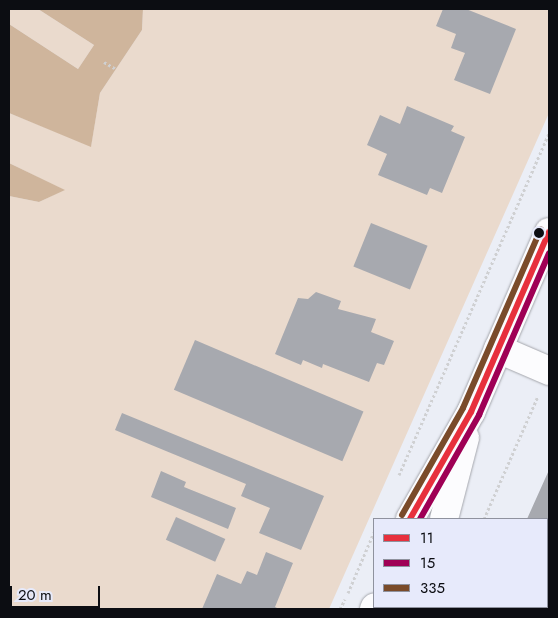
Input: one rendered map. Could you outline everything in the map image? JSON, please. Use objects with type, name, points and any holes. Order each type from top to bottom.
[{"type":"main road","points":[[411,518],[471,412],[549,232]]},
{"type":"main road","points":[[498,349],[549,371]]},
{"type":"main road","points":[[444,518],[471,412]]},
{"type":"path","points":[[104,62],[116,69]]},
{"type":"path","points":[[395,484],[549,134]]},
{"type":"path","points":[[484,518],[549,371]]},
{"type":"path","points":[[340,609],[373,534]]},
{"type":"shaded area","points":[[9,9],[38,9],[94,45],[78,69],[9,24]]},
{"type":"shaded area","points":[[38,9],[143,9],[142,30],[100,93],[91,147],[9,113],[9,24],[78,69],[94,45]]},
{"type":"shaded area","points":[[143,9],[549,9],[549,113],[329,609],[9,609],[9,196],[39,202],[64,190],[9,163],[9,113],[91,146],[100,93],[142,30]]},
{"type":"shaded area","points":[[9,163],[65,190],[39,202],[9,196]]},
{"type":"building","points":[[443,9],[466,9],[516,29],[490,94],[454,80],[465,53],[451,48],[456,34],[436,26]]},
{"type":"building","points":[[407,106],[454,126],[451,131],[465,137],[442,193],[430,188],[427,195],[378,175],[387,154],[367,145],[380,115],[400,124]]},
{"type":"building","points":[[371,223],[428,246],[410,289],[353,267]]},
{"type":"building","points":[[316,292],[341,301],[338,309],[376,319],[371,332],[394,341],[384,365],[377,363],[369,382],[323,364],[322,368],[303,360],[301,365],[275,354],[298,298],[308,299]]},
{"type":"building","points":[[195,340],[363,412],[342,461],[174,390]]},
{"type":"building","points":[[122,413],[324,496],[301,550],[259,533],[270,508],[241,496],[246,484],[115,430]]},
{"type":"building","points":[[549,470],[549,530],[548,518],[527,518]]},
{"type":"building","points":[[161,471],[186,482],[184,487],[236,508],[228,529],[151,497]]},
{"type":"building","points":[[176,517],[225,539],[215,562],[166,540]]},
{"type":"building","points":[[266,552],[293,563],[275,607],[279,609],[202,609],[217,574],[241,584],[247,571],[257,575]]},
{"type":"building","points":[[486,608],[536,608],[536,609]]},
{"type":"transit line","name":"335","points":[[402,515],[463,408],[541,229]]},
{"type":"transit line","name":"11","points":[[411,518],[471,412],[549,232]]},
{"type":"transit line","name":"15","points":[[421,518],[479,415],[549,253]]}]
